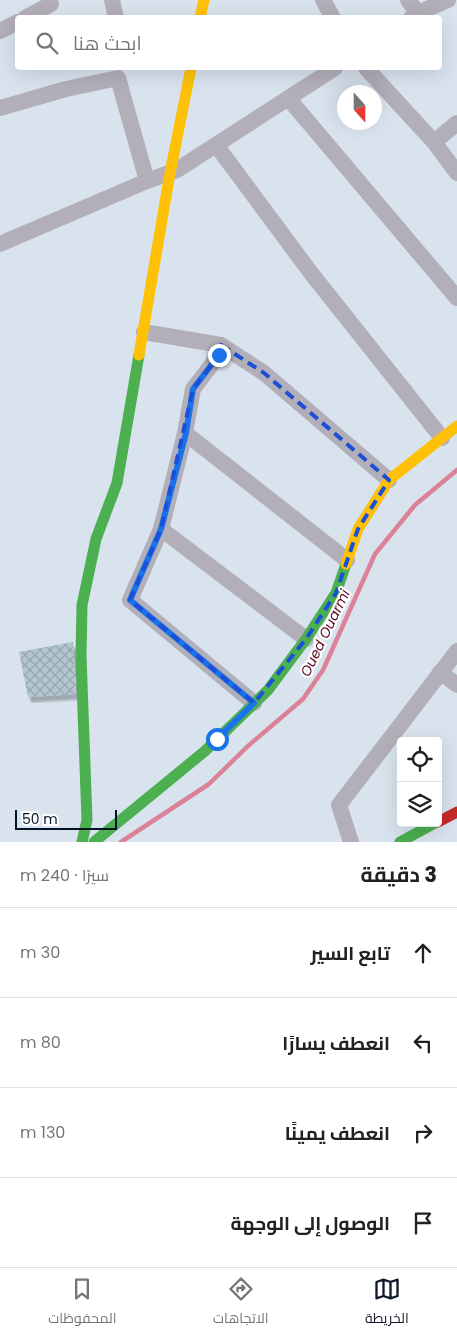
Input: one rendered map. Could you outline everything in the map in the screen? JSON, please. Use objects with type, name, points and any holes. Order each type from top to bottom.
[{"type":"street","points":[[112,0],[115,15]]},
{"type":"street","points":[[201,15],[204,0]]},
{"type":"street","points":[[323,0],[331,15]]},
{"type":"street","points":[[412,10],[448,0]]},
{"type":"street","points":[[31,15],[51,4]]},
{"type":"street","points":[[0,31],[15,24]]},
{"type":"street","points":[[82,842],[87,820],[81,656],[82,605],[96,539],[117,483],[170,173],[191,70]]},
{"type":"street","points":[[0,244],[147,181],[178,170],[332,70]]},
{"type":"street","points":[[368,70],[434,142],[457,173]]},
{"type":"street","points":[[0,108],[122,73],[147,181]]},
{"type":"street","points":[[288,98],[457,298]]},
{"type":"street","points":[[434,142],[457,122]]},
{"type":"street","points":[[216,145],[311,273],[442,438]]},
{"type":"street","points":[[144,332],[221,346],[264,373],[389,480]]},
{"type":"street","points":[[221,346],[219,355],[193,389],[186,433],[161,529],[130,600],[254,703]]},
{"type":"street","points":[[94,842],[205,751],[268,690],[306,639],[336,593],[358,529],[389,480],[457,426]]},
{"type":"street","points":[[186,433],[347,560]]},
{"type":"street","points":[[161,529],[306,639]]},
{"type":"street","points":[[350,842],[339,806],[457,651]]},
{"type":"street","points":[[440,672],[457,685]]},
{"type":"street","points":[[400,842],[448,820]]},
{"type":"highlighted area","points":[[221,345],[264,373],[389,480],[358,529],[336,593],[306,639],[254,703],[130,600],[161,529],[193,389],[219,355]]},
{"type":"building","points":[[73,642],[76,694],[28,697],[19,652]]},
{"type":"waterway","name":"Oued Ouarmi","points":[[121,842],[209,784],[248,746],[303,699],[323,670],[375,554],[415,505],[457,470]]},
{"type":"traffic: fast","points":[[82,842],[87,820],[81,656],[82,605],[96,539],[117,483],[139,355]]},
{"type":"traffic: fast","points":[[94,842],[205,751],[268,690],[306,639],[336,593],[346,564]]},
{"type":"traffic: fast","points":[[400,842],[428,827]]},
{"type":"traffic: slow","points":[[201,15],[204,0]]},
{"type":"traffic: slow","points":[[139,355],[170,173],[191,70]]},
{"type":"traffic: slow","points":[[346,564],[358,529],[389,480],[457,426]]},
{"type":"traffic: jam","points":[[442,820],[457,812]]},
{"type":"route","points":[[217,739],[254,703],[130,600],[161,529],[186,433],[193,389],[219,355]]}]
